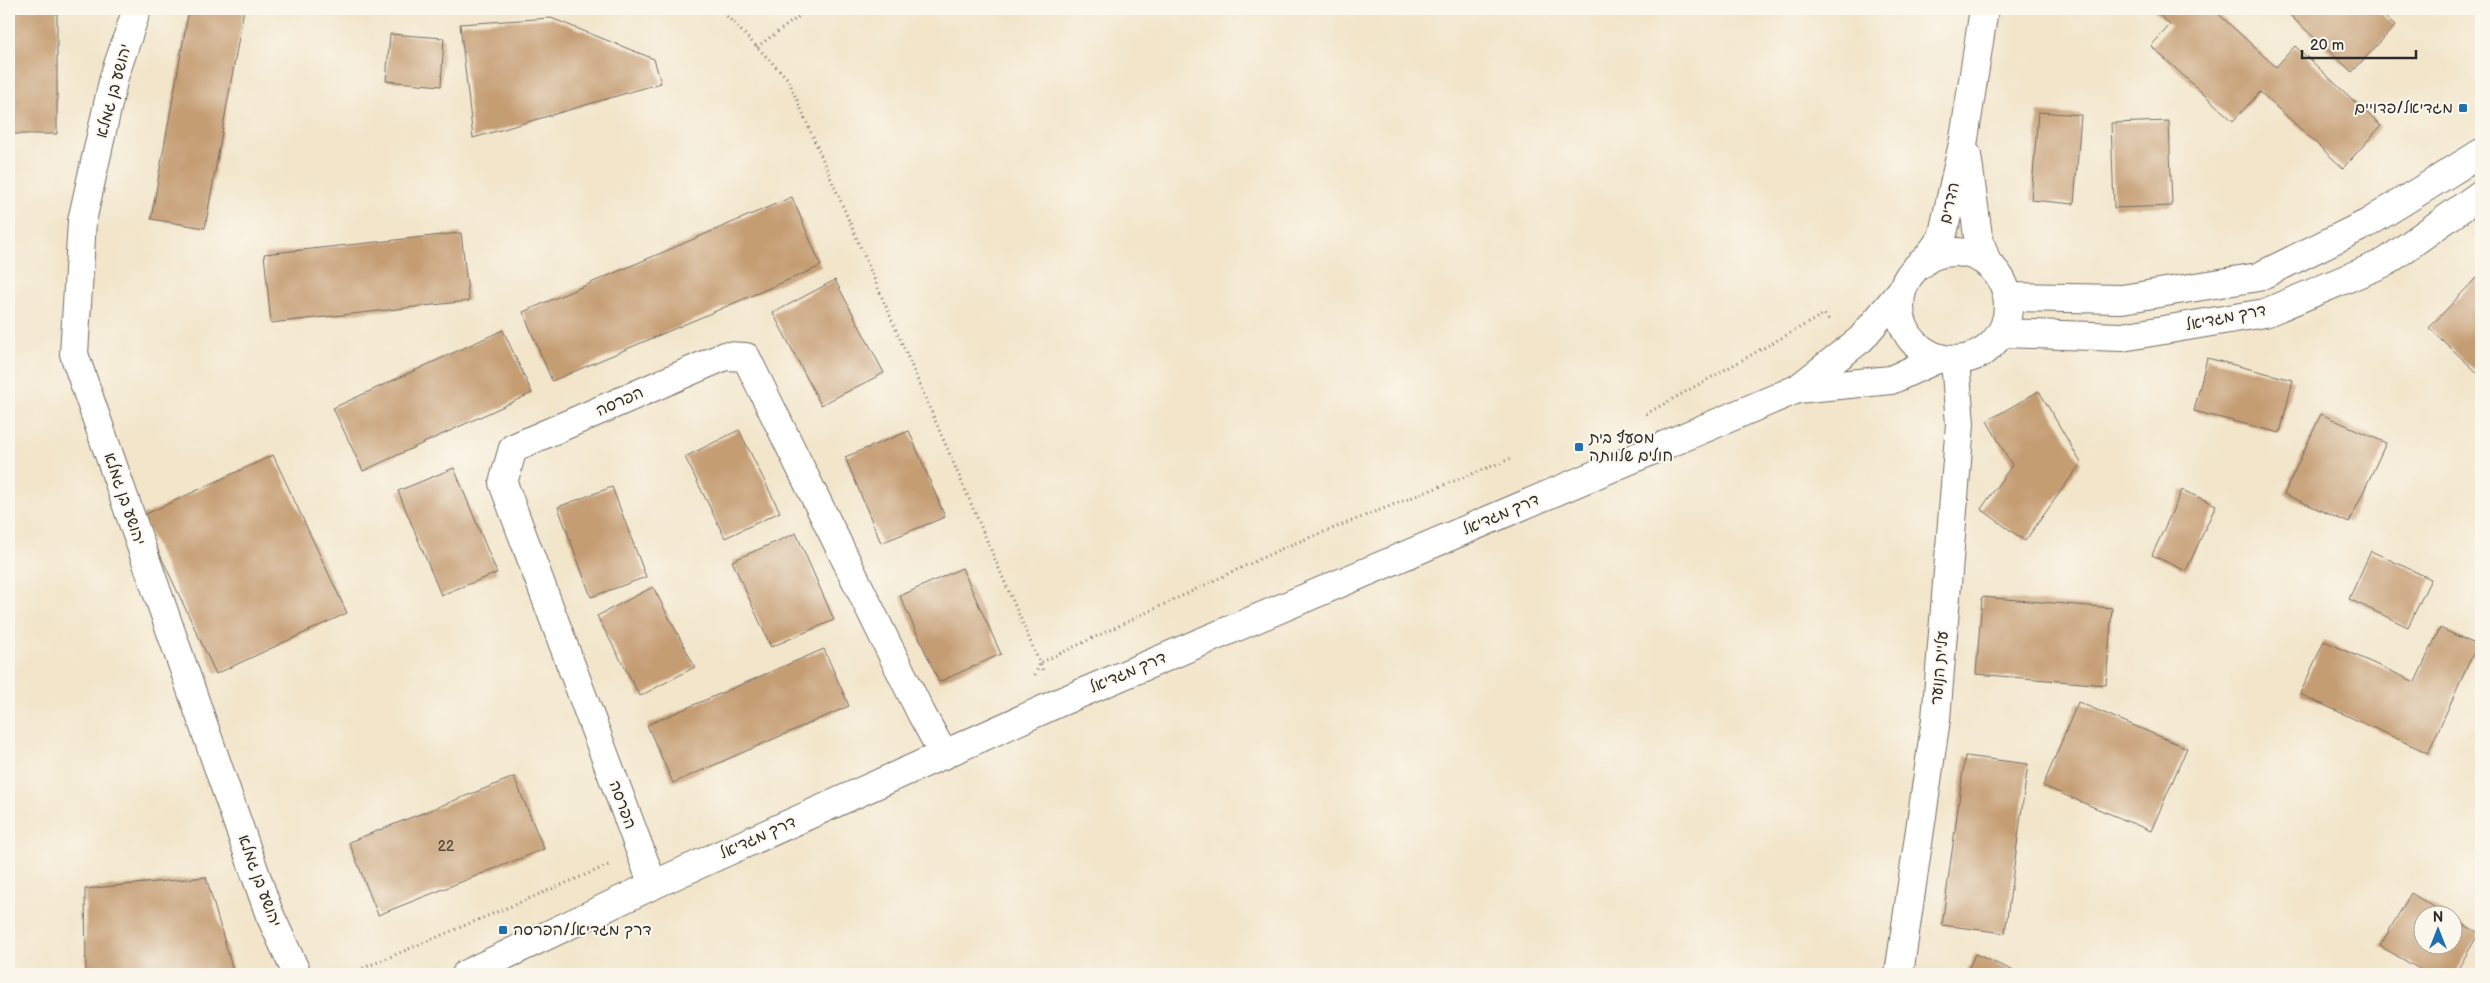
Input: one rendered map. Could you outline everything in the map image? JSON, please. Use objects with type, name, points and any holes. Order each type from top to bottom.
[{"type":"street","name":"יהושע בן גמלא","points":[[138,9],[114,77],[82,221],[74,354],[269,913],[296,974]]},
{"type":"street","name":"הדרים","points":[[1924,263],[1942,238],[1964,139],[1984,9]]},
{"type":"street","name":"הדרים","points":[[1964,139],[1978,236],[1986,263]]},
{"type":"street","points":[[2008,297],[2122,299],[2258,276],[2368,223],[2481,153]]},
{"type":"street","name":"דרך מגדיאל","points":[[2001,333],[2122,337],[2265,313],[2386,262],[2481,194]]},
{"type":"street","points":[[1948,252],[1966,253],[1986,263],[2000,276],[2008,297],[2008,316],[2001,333],[1990,347],[1974,356],[1947,359],[1922,350],[1909,337],[1902,324],[1900,305],[1902,290],[1913,271],[1929,258],[1948,252]]},
{"type":"street","name":"דרך מגדיאל","points":[[466,974],[653,885],[1058,703],[1797,389],[1861,339],[1902,290]]},
{"type":"street","name":"הפרסה","points":[[653,885],[503,483],[513,448],[725,356],[746,357],[912,696],[944,755]]},
{"type":"street","name":"דרך מגדיאל","points":[[1797,389],[1891,380],[1947,359]]},
{"type":"street","name":"עליית הנוער","points":[[1899,974],[1936,719],[1960,424],[1947,359]]},
{"type":"path","points":[[720,9],[788,79],[1058,703]]},
{"type":"path","points":[[757,47],[809,9]]},
{"type":"path","points":[[1641,417],[1824,314],[1850,348]]},
{"type":"path","points":[[1034,679],[1040,663],[1283,548],[1510,458]]},
{"type":"path","points":[[349,974],[640,852]]},
{"type":"building","points":[[9,9],[57,9],[57,134],[9,134]]},
{"type":"building","points":[[189,9],[244,9],[205,228],[151,219]]},
{"type":"building","points":[[2153,9],[2213,9],[2276,67],[2295,46],[2381,126],[2343,168],[2260,92],[2233,121],[2151,46],[2170,25]]},
{"type":"building","points":[[2283,9],[2376,9],[2395,26],[2352,72]]},
{"type":"building","points":[[551,18],[654,59],[661,83],[473,138],[460,24]]},
{"type":"building","points":[[390,34],[444,38],[441,86],[386,81]]},
{"type":"building","points":[[2038,112],[2081,115],[2074,204],[2031,200]]},
{"type":"building","points":[[2169,121],[2172,206],[2114,208],[2111,123]]},
{"type":"building","points":[[792,197],[821,266],[552,381],[523,312]]},
{"type":"building","points":[[461,233],[469,301],[271,323],[264,254]]},
{"type":"building","points":[[2476,278],[2481,283],[2481,376],[2429,328]]},
{"type":"building","points":[[835,280],[884,373],[821,405],[773,313]]},
{"type":"building","points":[[503,330],[532,393],[363,471],[333,408]]},
{"type":"building","points":[[2207,358],[2293,380],[2280,433],[2194,411]]},
{"type":"building","points":[[2039,391],[2081,463],[2025,541],[1981,509],[2012,465],[1987,421]]},
{"type":"building","points":[[2321,414],[2386,443],[2349,523],[2284,494]]},
{"type":"building","points":[[739,430],[780,512],[725,538],[685,457]]},
{"type":"building","points":[[909,431],[945,517],[881,543],[845,457]]},
{"type":"building","points":[[273,455],[347,613],[216,674],[142,516]]},
{"type":"building","points":[[454,468],[497,573],[441,595],[398,491]]},
{"type":"building","points":[[612,487],[646,577],[591,597],[558,507]]},
{"type":"building","points":[[2182,490],[2216,505],[2186,571],[2152,555]]},
{"type":"building","points":[[796,533],[834,620],[771,647],[732,561]]},
{"type":"building","points":[[2371,551],[2431,579],[2408,627],[2349,599]]},
{"type":"building","points":[[962,568],[1001,654],[939,682],[900,596]]},
{"type":"building","points":[[653,587],[695,667],[640,696],[597,616]]},
{"type":"building","points":[[1982,597],[2112,608],[2106,685],[1976,674]]},
{"type":"building","points":[[2440,628],[2477,645],[2428,753],[2300,694],[2324,641],[2415,682]]},
{"type":"building","points":[[824,649],[849,706],[673,783],[647,725]]},
{"type":"building","points":[[2078,702],[2187,748],[2151,831],[2043,786]]},
{"type":"building","points":[[1965,756],[2028,764],[2005,933],[1942,925]]},
{"type":"building","points":[[514,777],[544,849],[378,915],[349,842]]},
{"type":"building","points":[[206,877],[234,974],[86,974],[85,889]]},
{"type":"building","points":[[2411,893],[2432,906],[2412,906],[2412,956],[2462,956],[2462,924],[2479,933],[2455,974],[2428,974],[2380,946]]},
{"type":"building","points":[[1975,954],[2021,974],[1966,974]]},
{"type":"place","name":"מגדיאל/פדויים","points":[[2463,108]]},
{"type":"place","name":"מסעף בית חולים שלוותה","points":[[1579,447]]},
{"type":"place","name":"דרך מגדיאל/הפרסה","points":[[503,930]]}]
